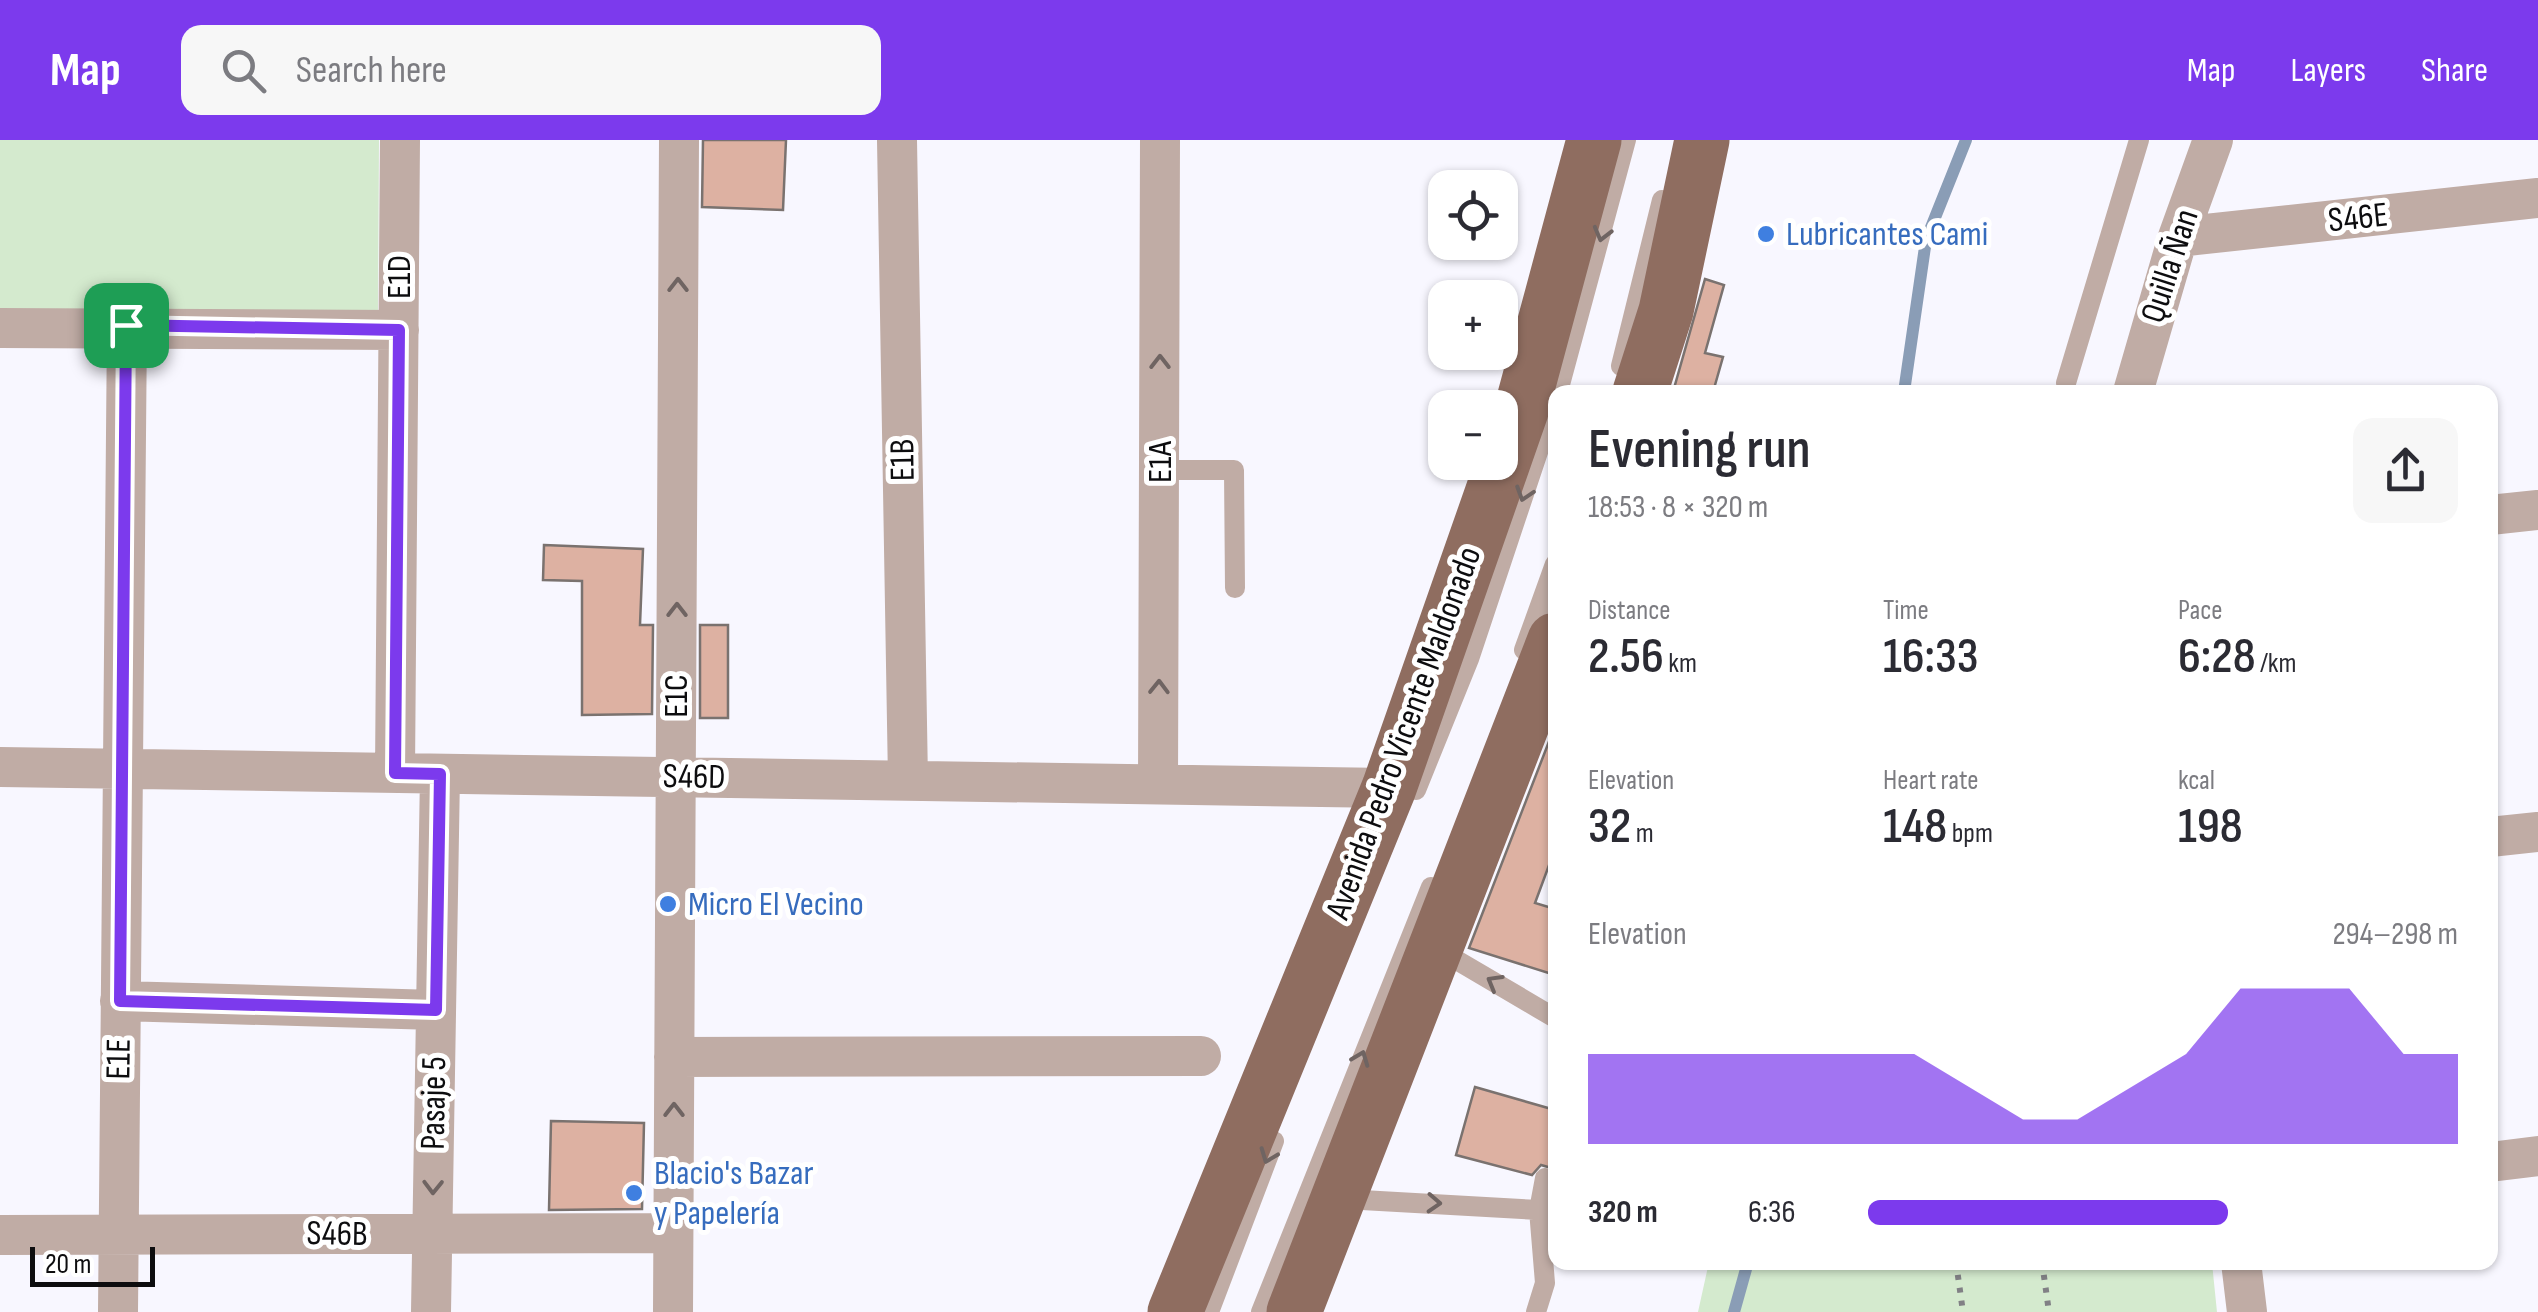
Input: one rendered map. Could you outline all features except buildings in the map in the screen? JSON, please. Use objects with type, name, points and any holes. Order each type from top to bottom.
[{"type":"main road","name":"Avenida Pedro Vicente Maldonado","points":[[1174,1312],[1398,799],[1521,412],[1594,140]]},
{"type":"main road","points":[[1642,385],[1666,311],[1702,140]]},
{"type":"main road","points":[[1294,1312],[1433,947],[1535,656]]},
{"type":"street","name":"E1D","points":[[395,773],[400,140]]},
{"type":"street","name":"E1C","points":[[673,1312],[679,140]]},
{"type":"street","name":"E1B","points":[[897,140],[908,780]]},
{"type":"street","name":"E1A","points":[[1158,784],[1160,140]]},
{"type":"street","name":"Quilla Ñan","points":[[2136,385],[2178,238],[2213,140]]},
{"type":"street","name":"S46E","points":[[2178,238],[2538,198]]},
{"type":"street","points":[[0,328],[126,325],[399,330]]},
{"type":"street","name":"E1E","points":[[118,1312],[126,325]]},
{"type":"street","points":[[2498,514],[2538,510]]},
{"type":"street","name":"S46D","points":[[0,767],[1158,784],[1398,799]]},
{"type":"street","name":"Pasaje 5","points":[[432,1312],[440,774]]},
{"type":"street","points":[[2498,836],[2538,832]]},
{"type":"street","points":[[120,1001],[436,1010]]},
{"type":"street","points":[[674,1057],[1201,1056]]},
{"type":"street","points":[[2498,1161],[2538,1156]]},
{"type":"street","name":"S46B","points":[[0,1235],[674,1234]]},
{"type":"street","points":[[2242,1270],[2247,1312]]},
{"type":"lane","points":[[1560,385],[1626,140]]},
{"type":"lane","points":[[2066,383],[2138,140]]},
{"type":"lane","points":[[1617,385],[1666,183]]},
{"type":"lane","points":[[1398,799],[1469,659],[1548,422]]},
{"type":"lane","points":[[1161,470],[1234,470],[1235,588]]},
{"type":"lane","points":[[1535,656],[1548,596]]},
{"type":"lane","points":[[1261,1312],[1442,859]]},
{"type":"lane","points":[[1433,947],[1548,1014]]},
{"type":"lane","points":[[1209,1312],[1278,1129]]},
{"type":"lane","points":[[1536,1312],[1545,1283],[1544,1178]]},
{"type":"lane","points":[[1337,1198],[1547,1211]]},
{"type":"path","points":[[1957,1270],[1963,1312]]},
{"type":"path","points":[[2043,1270],[2049,1312]]},
{"type":"green space","points":[[0,140],[379,140],[378,311],[0,309]]},
{"type":"green space","points":[[1707,1270],[2213,1270],[2217,1312],[1698,1312]]},
{"type":"waterway","points":[[1905,385],[1926,240],[1966,140]]},
{"type":"waterway","points":[[1734,1312],[1746,1270]]},
{"type":"place","name":"Lubricantes Cami","points":[[1766,234]]},
{"type":"place","name":"Micro El Vecino","points":[[668,904]]},
{"type":"place","name":"Blacio's Bazar y Papelería","points":[[634,1193]]},
{"type":"route","points":[[126,325],[399,330],[395,773],[440,774],[436,1010],[120,1001],[126,325]]}]
